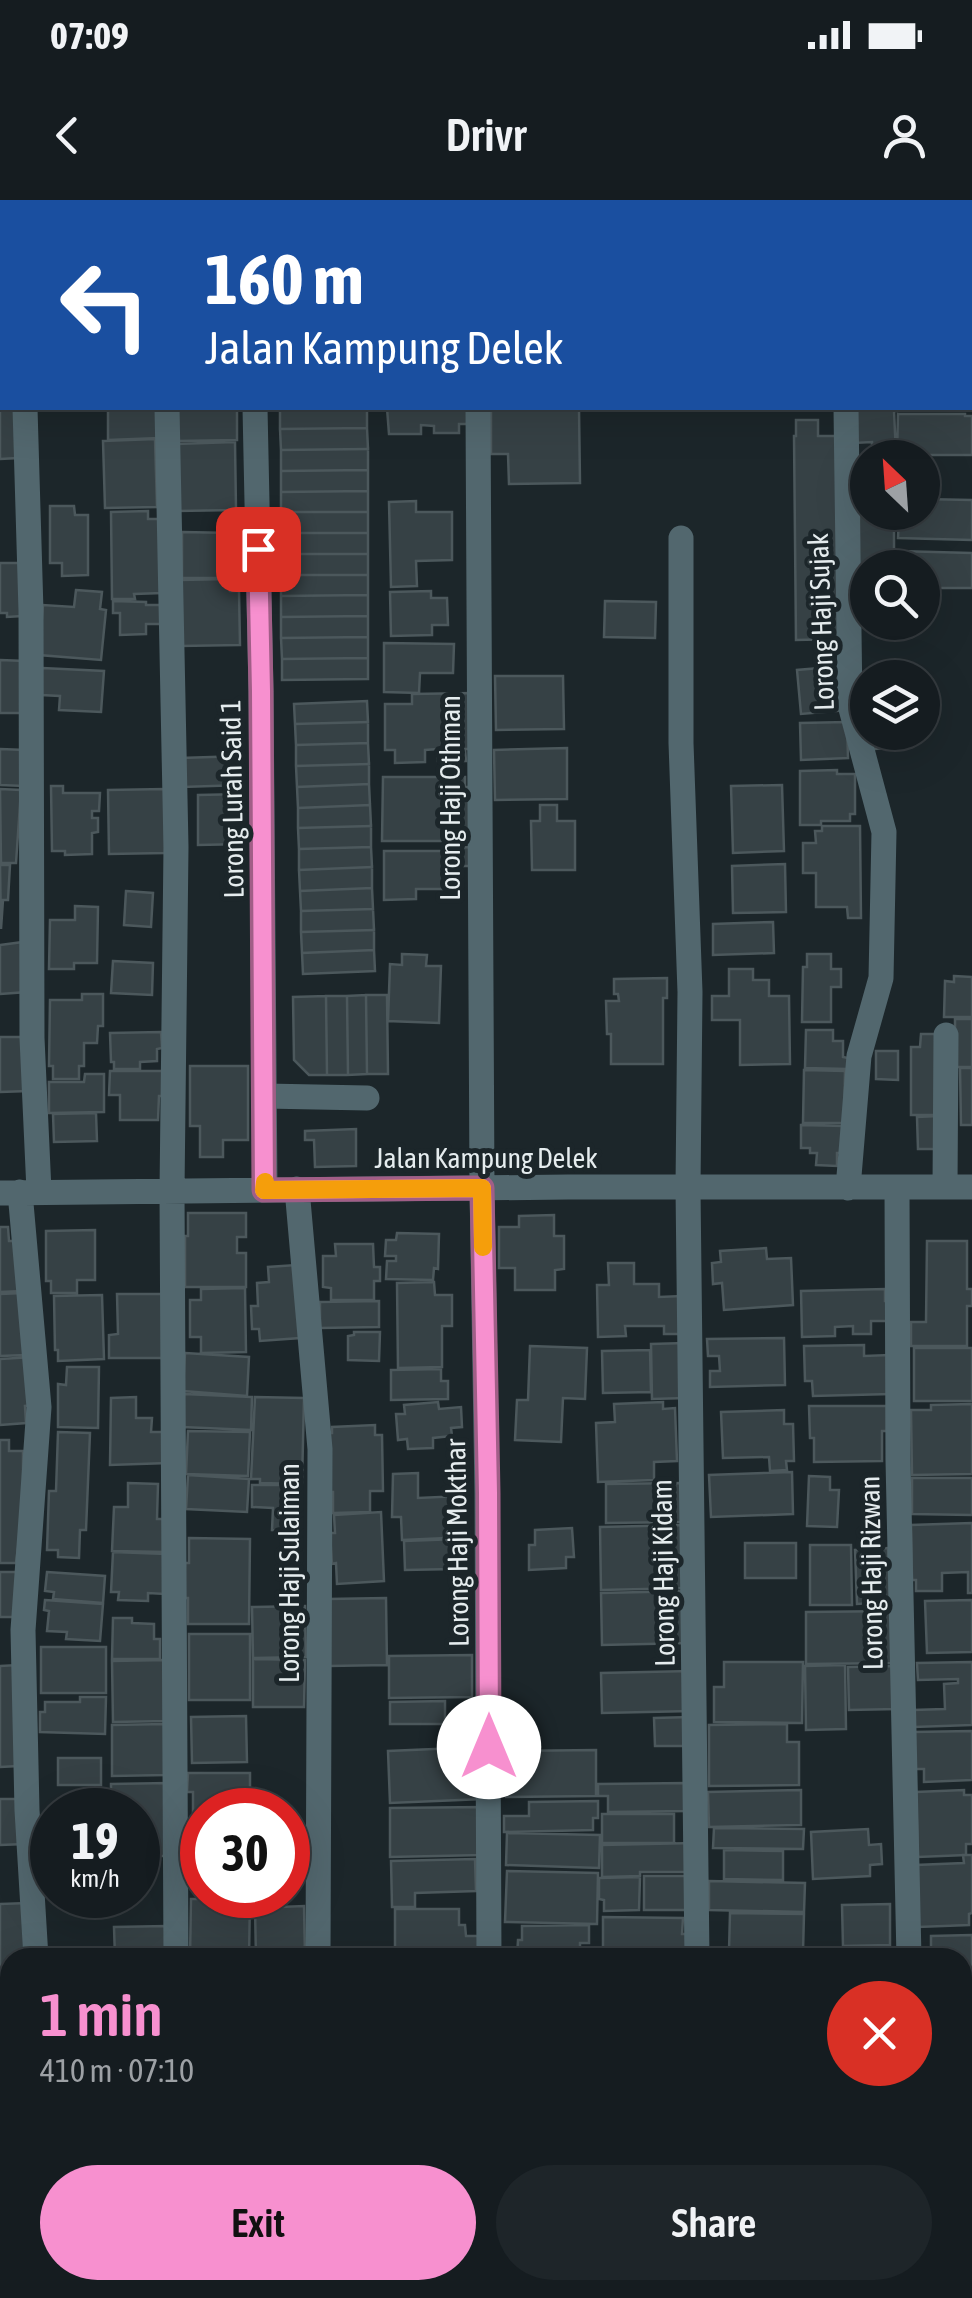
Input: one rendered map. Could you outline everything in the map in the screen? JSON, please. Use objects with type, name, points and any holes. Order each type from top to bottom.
[{"type":"street","points":[[26,410],[31,611],[32,1038],[20,1192],[39,1406],[23,1630],[27,1810],[35,1948]]},
{"type":"street","points":[[167,410],[176,847],[172,1190],[176,1948]]},
{"type":"street","name":"Lorong Lurah Said 1","points":[[254,410],[261,691],[264,1190]]},
{"type":"street","name":"Lorong Haji Othman","points":[[478,410],[482,1188]]},
{"type":"street","name":"Lorong Haji Sujak","points":[[846,410],[850,705],[884,832],[881,978],[859,1056],[848,1188]]},
{"type":"street","name":"Lorong Haji Kidam","points":[[680,538],[690,992],[688,1188],[697,1948]]},
{"type":"street","points":[[946,1035],[946,1187]]},
{"type":"street","points":[[265,1096],[367,1098]]},
{"type":"street","name":"Jalan Kampung Delek","points":[[20,1192],[972,1187]]},
{"type":"street","name":"Lorong Haji Mokthar","points":[[482,1188],[488,1493],[488,1948]]},
{"type":"street","name":"Lorong Haji Rizwan","points":[[897,1188],[898,1460],[909,1948]]},
{"type":"street","name":"Lorong Haji Sulaiman","points":[[296,1190],[320,1449],[318,1948]]},
{"type":"building","points":[[0,410],[18,410],[18,458],[0,459]]},
{"type":"building","points":[[108,410],[160,410],[160,438],[108,440]]},
{"type":"building","points":[[177,410],[237,410],[237,440],[177,441]]},
{"type":"building","points":[[280,410],[367,410],[367,428],[280,429]]},
{"type":"building","points":[[387,410],[469,410],[469,424],[459,424],[459,433],[434,433],[434,426],[421,425],[421,434],[389,434]]},
{"type":"building","points":[[491,410],[579,410],[580,483],[509,484],[508,454],[491,454]]},
{"type":"building","points":[[853,410],[897,410],[895,440],[854,440]]},
{"type":"building","points":[[898,414],[972,416],[972,455],[940,455],[940,440],[897,440]]},
{"type":"building","points":[[796,420],[818,420],[818,436],[838,436],[841,639],[796,640]]},
{"type":"building","points":[[367,428],[368,449],[281,450],[280,429]]},
{"type":"building","points":[[155,439],[157,507],[105,508],[103,441]]},
{"type":"building","points":[[235,442],[236,510],[177,511],[176,444]]},
{"type":"building","points":[[368,449],[368,470],[281,471],[281,450]]},
{"type":"building","points":[[368,470],[368,491],[281,492],[281,471]]},
{"type":"building","points":[[368,491],[368,512],[281,512],[281,492]]},
{"type":"building","points":[[940,499],[972,500],[972,540],[898,538],[898,530],[940,530]]},
{"type":"building","points":[[416,501],[416,512],[452,512],[452,560],[416,561],[417,586],[391,587],[389,502]]},
{"type":"building","points":[[50,506],[74,506],[75,515],[88,515],[88,575],[62,576],[62,563],[50,563]]},
{"type":"building","points":[[148,511],[148,519],[160,519],[162,593],[112,599],[111,512]]},
{"type":"building","points":[[281,512],[368,512],[368,533],[281,533]]},
{"type":"building","points":[[859,530],[894,530],[894,550],[859,550]]},
{"type":"building","points":[[182,532],[233,533],[233,578],[182,578]]},
{"type":"building","points":[[281,533],[368,533],[368,554],[281,554]]},
{"type":"building","points":[[940,552],[972,553],[972,588],[940,588]]},
{"type":"building","points":[[281,554],[368,554],[368,575],[281,575]]},
{"type":"building","points":[[0,563],[21,563],[22,616],[7,617],[7,613],[0,613]]},
{"type":"building","points":[[281,575],[368,575],[368,595],[281,596]]},
{"type":"building","points":[[230,579],[230,591],[239,591],[240,645],[180,646],[179,580]]},
{"type":"building","points":[[76,590],[102,592],[100,609],[106,610],[101,660],[39,655],[43,605],[74,607]]},
{"type":"building","points":[[431,591],[431,598],[447,598],[448,625],[432,625],[432,635],[391,636],[390,592]]},
{"type":"building","points":[[368,595],[368,616],[281,617],[281,596]]},
{"type":"building","points":[[113,601],[164,605],[164,624],[146,624],[146,634],[120,635],[120,613],[113,613]]},
{"type":"building","points":[[605,601],[656,602],[655,638],[604,637]]},
{"type":"building","points":[[368,616],[368,637],[281,638],[281,617]]},
{"type":"building","points":[[368,637],[368,658],[282,659],[281,638]]},
{"type":"building","points":[[384,643],[454,644],[453,673],[420,673],[419,693],[384,692]]},
{"type":"building","points":[[368,658],[368,679],[282,680],[282,659]]},
{"type":"building","points":[[0,660],[25,661],[23,713],[0,713]]},
{"type":"building","points":[[843,666],[847,710],[801,714],[797,670]]},
{"type":"building","points":[[42,668],[104,671],[101,712],[59,710],[60,696],[41,695]]},
{"type":"building","points":[[495,676],[563,676],[564,729],[496,730]]},
{"type":"building","points":[[473,693],[474,749],[465,749],[466,761],[438,761],[438,749],[425,750],[425,762],[395,763],[395,750],[385,750],[385,704],[412,704],[412,694]]},
{"type":"building","points":[[367,701],[368,722],[295,724],[294,704]]},
{"type":"building","points":[[368,722],[368,743],[296,745],[295,724]]},
{"type":"building","points":[[847,722],[848,758],[801,760],[800,723]]},
{"type":"building","points":[[368,743],[369,764],[296,766],[296,745]]},
{"type":"building","points":[[567,748],[567,799],[495,800],[494,750]]},
{"type":"building","points":[[0,749],[25,750],[24,786],[0,785]]},
{"type":"building","points":[[241,756],[242,785],[182,787],[181,758]]},
{"type":"building","points":[[369,764],[369,784],[297,787],[296,766]]},
{"type":"building","points":[[837,770],[837,774],[855,774],[855,814],[850,814],[850,821],[800,825],[800,771]]},
{"type":"building","points":[[383,777],[465,777],[465,787],[474,787],[473,841],[382,841]]},
{"type":"building","points":[[369,784],[370,805],[298,808],[297,787]]},
{"type":"building","points":[[782,785],[784,851],[733,853],[731,786]]},
{"type":"building","points":[[51,786],[63,786],[63,793],[100,793],[99,811],[92,811],[92,818],[98,818],[98,832],[92,833],[92,854],[65,855],[65,851],[52,851]]},
{"type":"building","points":[[0,789],[21,790],[16,863],[1,863]]},
{"type":"building","points":[[165,789],[165,853],[109,854],[108,790]]},
{"type":"building","points":[[244,794],[245,844],[198,845],[198,795]]},
{"type":"building","points":[[370,805],[371,826],[298,828],[298,808]]},
{"type":"building","points":[[540,805],[557,805],[557,821],[575,821],[575,870],[532,870],[531,821],[540,821]]},
{"type":"building","points":[[371,826],[371,847],[299,849],[298,828]]},
{"type":"building","points":[[822,826],[860,826],[861,918],[848,918],[847,907],[816,907],[816,873],[803,873],[803,843],[816,843],[815,831],[822,831]]},
{"type":"building","points":[[371,847],[372,867],[299,870],[299,849]]},
{"type":"building","points":[[472,847],[472,866],[457,866],[457,889],[416,889],[416,899],[384,900],[384,851],[451,851]]},
{"type":"building","points":[[785,864],[786,912],[733,913],[732,866]]},
{"type":"building","points":[[0,865],[10,865],[1,929]]},
{"type":"building","points":[[372,867],[372,888],[300,891],[299,870]]},
{"type":"building","points":[[372,888],[373,909],[301,911],[300,891]]},
{"type":"building","points":[[126,891],[153,893],[151,927],[124,925]]},
{"type":"building","points":[[75,906],[98,907],[97,963],[74,963],[74,969],[49,969],[50,920],[75,920]]},
{"type":"building","points":[[373,909],[374,930],[301,932],[301,911]]},
{"type":"building","points":[[773,922],[774,953],[713,955],[713,924]]},
{"type":"building","points":[[374,930],[374,950],[302,953],[301,932]]},
{"type":"building","points":[[23,942],[27,992],[0,994],[0,945]]},
{"type":"building","points":[[374,950],[375,971],[303,974],[302,953]]},
{"type":"building","points":[[402,954],[427,955],[426,966],[441,966],[439,1023],[388,1021],[390,964],[402,965]]},
{"type":"building","points":[[807,954],[831,954],[831,969],[841,969],[841,987],[831,987],[831,1022],[802,1022],[803,967],[807,967]]},
{"type":"building","points":[[113,961],[153,963],[152,995],[111,993]]},
{"type":"building","points":[[729,969],[753,969],[753,980],[769,980],[769,996],[789,996],[790,1064],[740,1065],[740,1020],[712,1020],[712,996],[729,996]]},
{"type":"building","points":[[954,976],[972,977],[972,1017],[944,1017],[945,981],[954,982]]},
{"type":"building","points":[[667,978],[667,998],[663,998],[663,1064],[611,1064],[606,1001],[619,1001],[618,994],[614,994],[614,979]]},
{"type":"building","points":[[82,994],[103,994],[103,1026],[98,1026],[97,1043],[84,1043],[84,1066],[79,1066],[79,1079],[53,1079],[53,1066],[49,1066],[50,1000],[82,1000]]},
{"type":"building","points":[[366,995],[367,1074],[348,1075],[347,996]]},
{"type":"building","points":[[366,995],[387,995],[388,1074],[367,1074]]},
{"type":"building","points":[[326,996],[327,1075],[309,1075],[294,1060],[293,997]]},
{"type":"building","points":[[326,996],[347,996],[348,1075],[327,1075]]},
{"type":"building","points":[[955,1019],[972,1019],[972,1067],[955,1067]]},
{"type":"building","points":[[806,1030],[833,1030],[833,1041],[843,1041],[848,1069],[805,1068]]},
{"type":"building","points":[[161,1032],[162,1048],[157,1049],[157,1061],[140,1062],[140,1069],[114,1069],[110,1033]]},
{"type":"building","points":[[921,1034],[942,1034],[941,1115],[911,1115],[911,1047],[920,1047]]},
{"type":"building","points":[[0,1037],[29,1037],[28,1091],[0,1092]]},
{"type":"building","points":[[876,1051],[898,1051],[898,1080],[876,1079]]},
{"type":"building","points":[[190,1066],[248,1066],[248,1140],[223,1140],[223,1157],[200,1157],[200,1126],[190,1126]]},
{"type":"building","points":[[960,1068],[972,1068],[972,1125],[961,1125]]},
{"type":"building","points":[[804,1070],[845,1071],[844,1123],[803,1123]]},
{"type":"building","points":[[110,1071],[168,1071],[168,1096],[159,1096],[158,1120],[120,1120],[120,1095],[109,1095]]},
{"type":"building","points":[[85,1074],[104,1074],[104,1112],[49,1113],[49,1082],[84,1082]]},
{"type":"building","points":[[96,1113],[97,1141],[54,1142],[53,1114]]},
{"type":"building","points":[[939,1116],[940,1149],[918,1149],[917,1117]]},
{"type":"building","points":[[801,1125],[844,1126],[843,1153],[837,1153],[837,1166],[816,1165],[817,1153],[801,1148]]},
{"type":"building","points":[[356,1129],[356,1166],[315,1167],[314,1140],[305,1140],[305,1131]]},
{"type":"building","points":[[188,1213],[246,1213],[246,1237],[237,1237],[237,1253],[246,1253],[246,1287],[185,1287]]},
{"type":"building","points":[[554,1215],[554,1236],[564,1236],[564,1269],[555,1270],[555,1290],[515,1290],[515,1268],[499,1268],[499,1227],[519,1227],[519,1216]]},
{"type":"building","points":[[0,1227],[8,1227],[9,1241],[20,1241],[22,1291],[0,1292]]},
{"type":"building","points":[[95,1230],[95,1280],[77,1280],[77,1293],[51,1293],[51,1281],[46,1281],[46,1231]]},
{"type":"building","points":[[397,1233],[439,1234],[438,1269],[434,1268],[433,1280],[386,1279],[387,1261],[396,1261],[396,1256],[385,1256],[386,1240],[396,1240]]},
{"type":"building","points":[[927,1241],[967,1241],[967,1289],[972,1289],[972,1306],[967,1306],[967,1346],[911,1346],[911,1322],[926,1322]]},
{"type":"building","points":[[335,1244],[373,1244],[374,1267],[380,1267],[380,1281],[374,1281],[374,1300],[331,1300],[331,1288],[323,1287],[323,1256],[336,1256]]},
{"type":"building","points":[[766,1248],[767,1259],[791,1258],[793,1305],[724,1310],[722,1283],[713,1284],[712,1263],[721,1262],[720,1251]]},
{"type":"building","points":[[608,1263],[634,1263],[634,1284],[659,1284],[659,1297],[682,1296],[683,1334],[664,1334],[664,1326],[625,1326],[626,1336],[598,1337],[597,1285],[609,1285]]},
{"type":"building","points":[[296,1265],[300,1338],[260,1341],[259,1329],[252,1329],[251,1306],[258,1306],[257,1283],[269,1282],[268,1267]]},
{"type":"building","points":[[434,1282],[435,1295],[452,1295],[452,1326],[442,1326],[442,1367],[398,1368],[397,1283]]},
{"type":"building","points":[[245,1288],[246,1352],[201,1353],[201,1337],[190,1337],[190,1300],[201,1300],[201,1289]]},
{"type":"building","points":[[885,1289],[885,1301],[893,1301],[893,1321],[871,1321],[871,1334],[853,1334],[853,1326],[835,1327],[835,1336],[802,1337],[801,1291]]},
{"type":"building","points":[[24,1293],[26,1355],[0,1356],[0,1294]]},
{"type":"building","points":[[117,1294],[166,1294],[169,1358],[109,1358],[109,1335],[118,1334]]},
{"type":"building","points":[[102,1295],[104,1359],[58,1361],[54,1296]]},
{"type":"building","points":[[379,1301],[379,1327],[320,1328],[320,1302]]},
{"type":"building","points":[[354,1332],[380,1332],[379,1361],[348,1360],[348,1336]]},
{"type":"building","points":[[784,1338],[785,1385],[710,1387],[710,1371],[720,1371],[719,1356],[708,1356],[707,1339]]},
{"type":"building","points":[[685,1343],[686,1398],[652,1399],[651,1344]]},
{"type":"building","points":[[864,1345],[864,1356],[890,1355],[891,1394],[813,1396],[812,1381],[805,1381],[804,1346]]},
{"type":"building","points":[[530,1346],[587,1348],[585,1399],[563,1398],[561,1442],[515,1440],[517,1400],[528,1400]]},
{"type":"building","points":[[914,1348],[972,1348],[972,1401],[914,1401]]},
{"type":"building","points":[[650,1350],[651,1392],[603,1393],[602,1351]]},
{"type":"building","points":[[185,1353],[249,1357],[247,1396],[183,1391]]},
{"type":"building","points":[[33,1357],[36,1405],[25,1406],[26,1423],[0,1425],[0,1359]]},
{"type":"building","points":[[67,1367],[99,1367],[98,1428],[58,1427],[58,1384],[66,1385]]},
{"type":"building","points":[[441,1369],[441,1381],[448,1381],[448,1399],[391,1400],[391,1370]]},
{"type":"building","points":[[184,1394],[252,1397],[251,1430],[182,1427]]},
{"type":"building","points":[[136,1397],[136,1418],[152,1418],[151,1432],[168,1432],[168,1463],[110,1465],[111,1398]]},
{"type":"building","points":[[255,1397],[304,1398],[302,1484],[260,1483],[260,1479],[251,1479]]},
{"type":"building","points":[[438,1402],[439,1409],[461,1407],[462,1427],[451,1428],[452,1436],[433,1438],[433,1448],[408,1449],[407,1439],[398,1440],[396,1414],[405,1414],[404,1405]]},
{"type":"building","points":[[663,1402],[663,1409],[675,1408],[677,1461],[654,1462],[654,1480],[598,1482],[596,1423],[615,1422],[614,1404]]},
{"type":"building","points":[[972,1404],[972,1474],[912,1475],[911,1410],[931,1410],[931,1405]]},
{"type":"building","points":[[809,1406],[887,1406],[882,1461],[814,1462]]},
{"type":"building","points":[[784,1410],[784,1424],[793,1424],[794,1461],[786,1461],[787,1470],[770,1471],[769,1457],[723,1458],[721,1412]]},
{"type":"building","points":[[375,1425],[375,1435],[382,1435],[383,1491],[370,1491],[370,1512],[333,1513],[328,1433],[332,1433],[332,1427]]},
{"type":"building","points":[[188,1431],[250,1432],[248,1476],[186,1474]]},
{"type":"building","points":[[58,1432],[90,1433],[86,1530],[80,1530],[79,1558],[58,1557],[58,1550],[47,1550],[49,1491],[56,1491]]},
{"type":"building","points":[[0,1440],[9,1440],[9,1451],[23,1451],[23,1510],[16,1563],[0,1563]]},
{"type":"building","points":[[792,1472],[793,1514],[711,1517],[709,1475]]},
{"type":"building","points":[[418,1473],[418,1498],[461,1496],[462,1524],[447,1525],[447,1538],[402,1540],[401,1517],[392,1517],[393,1474]]},
{"type":"building","points":[[188,1475],[249,1479],[247,1512],[186,1509]]},
{"type":"building","points":[[809,1476],[830,1477],[830,1490],[839,1490],[837,1527],[807,1526]]},
{"type":"building","points":[[912,1478],[972,1478],[972,1515],[912,1514]]},
{"type":"building","points":[[128,1483],[158,1484],[157,1519],[168,1519],[167,1552],[112,1551],[114,1507],[128,1507]]},
{"type":"building","points":[[682,1483],[682,1522],[606,1523],[606,1484]]},
{"type":"building","points":[[252,1485],[301,1485],[301,1508],[288,1508],[288,1531],[272,1530],[273,1508],[252,1507]]},
{"type":"building","points":[[381,1512],[384,1581],[337,1584],[330,1533],[335,1533],[334,1515]]},
{"type":"building","points":[[972,1523],[972,1593],[968,1593],[968,1572],[942,1573],[942,1591],[916,1591],[916,1580],[912,1580],[911,1525]]},
{"type":"building","points":[[688,1525],[689,1588],[601,1590],[600,1527]]},
{"type":"building","points":[[572,1528],[574,1557],[566,1557],[566,1568],[529,1570],[529,1545],[535,1545],[535,1530]]},
{"type":"building","points":[[189,1538],[250,1539],[249,1624],[188,1624],[188,1598],[184,1598]]},
{"type":"building","points":[[458,1539],[459,1556],[454,1556],[454,1569],[405,1570],[404,1541]]},
{"type":"building","points":[[745,1543],[796,1543],[796,1578],[745,1578]]},
{"type":"building","points":[[810,1545],[851,1545],[852,1605],[810,1605]]},
{"type":"building","points":[[888,1548],[890,1602],[857,1604],[855,1550]]},
{"type":"building","points":[[113,1552],[166,1554],[165,1594],[148,1593],[148,1601],[118,1600],[119,1592],[111,1592]]},
{"type":"building","points":[[0,1572],[21,1572],[22,1617],[0,1617]]},
{"type":"building","points":[[47,1572],[105,1576],[103,1603],[53,1599],[54,1592],[45,1591]]},
{"type":"building","points":[[689,1591],[690,1643],[602,1645],[601,1593]]},
{"type":"building","points":[[386,1598],[387,1665],[329,1666],[328,1599]]},
{"type":"building","points":[[45,1600],[103,1604],[100,1641],[66,1639],[67,1632],[47,1631],[49,1611],[44,1610]]},
{"type":"building","points":[[972,1600],[972,1652],[927,1653],[925,1601]]},
{"type":"building","points":[[305,1606],[306,1657],[253,1658],[252,1607]]},
{"type":"building","points":[[896,1611],[897,1663],[806,1664],[806,1612]]},
{"type":"building","points":[[113,1618],[154,1624],[154,1639],[160,1639],[160,1659],[112,1659]]},
{"type":"building","points":[[189,1634],[250,1634],[250,1700],[189,1700]]},
{"type":"building","points":[[41,1647],[106,1647],[106,1693],[41,1693]]},
{"type":"building","points":[[472,1655],[472,1697],[389,1698],[389,1656]]},
{"type":"building","points":[[253,1659],[305,1660],[304,1707],[253,1707]]},
{"type":"building","points":[[167,1660],[168,1721],[113,1722],[112,1661]]},
{"type":"building","points":[[724,1662],[803,1662],[802,1723],[714,1722],[714,1687],[724,1687]]},
{"type":"building","points":[[972,1662],[972,1725],[914,1727],[913,1710],[945,1709],[944,1684],[958,1683],[958,1679],[918,1680],[917,1663]]},
{"type":"building","points":[[18,1665],[18,1766],[0,1767],[0,1666]]},
{"type":"building","points":[[845,1665],[846,1729],[806,1730],[805,1666]]},
{"type":"building","points":[[896,1666],[897,1709],[849,1710],[848,1667]]},
{"type":"building","points":[[690,1671],[691,1711],[602,1713],[601,1673]]},
{"type":"building","points":[[80,1697],[106,1697],[105,1734],[40,1732],[40,1712],[45,1712],[45,1702],[80,1702]]},
{"type":"building","points":[[445,1701],[445,1724],[390,1724],[390,1702]]},
{"type":"building","points":[[246,1716],[247,1762],[192,1763],[191,1717]]},
{"type":"building","points":[[691,1717],[692,1746],[655,1746],[654,1718]]},
{"type":"building","points":[[166,1724],[166,1775],[112,1776],[112,1725]]},
{"type":"building","points":[[787,1724],[787,1742],[799,1742],[799,1785],[709,1786],[709,1725]]},
{"type":"building","points":[[972,1731],[972,1780],[924,1782],[924,1769],[914,1769],[913,1732]]},
{"type":"building","points":[[481,1747],[483,1799],[390,1803],[388,1751]]},
{"type":"building","points":[[596,1750],[596,1796],[506,1797],[505,1751]]},
{"type":"building","points":[[58,1758],[101,1758],[101,1785],[58,1785]]},
{"type":"building","points":[[188,1773],[250,1773],[250,1788],[187,1788]]},
{"type":"building","points":[[168,1783],[168,1856],[160,1856],[160,1788],[111,1788],[111,1784]]},
{"type":"building","points":[[687,1783],[688,1811],[608,1812],[608,1796],[598,1796],[598,1784]]},
{"type":"building","points":[[801,1790],[801,1825],[709,1827],[708,1792]]},
{"type":"building","points":[[964,1790],[964,1795],[972,1795],[972,1844],[966,1844],[966,1855],[918,1857],[916,1792]]},
{"type":"building","points":[[0,1799],[25,1799],[25,1844],[0,1845]]},
{"type":"building","points":[[598,1801],[593,1830],[504,1832],[504,1816],[529,1816],[529,1802]]},
{"type":"building","points":[[483,1807],[483,1855],[390,1857],[390,1808]]},
{"type":"building","points":[[602,1814],[674,1814],[674,1843],[602,1843]]},
{"type":"building","points":[[714,1828],[804,1829],[803,1849],[713,1848]]},
{"type":"building","points":[[868,1829],[869,1845],[881,1844],[882,1864],[870,1865],[870,1876],[813,1879],[811,1832]]},
{"type":"building","points":[[507,1833],[600,1835],[599,1868],[506,1865]]},
{"type":"building","points":[[694,1843],[694,1872],[602,1877],[602,1845]]},
{"type":"building","points":[[724,1850],[783,1851],[783,1880],[724,1879]]},
{"type":"building","points":[[963,1855],[972,1855],[969,1925],[918,1927],[916,1865],[964,1863]]},
{"type":"building","points":[[475,1859],[476,1891],[415,1893],[415,1907],[392,1907],[391,1861]]},
{"type":"building","points":[[507,1871],[598,1873],[597,1924],[505,1922]]},
{"type":"building","points":[[644,1876],[695,1876],[694,1910],[644,1910]]},
{"type":"building","points":[[640,1877],[639,1910],[604,1911],[604,1900],[599,1899],[599,1878]]},
{"type":"building","points":[[709,1881],[805,1883],[804,1912],[709,1910]]},
{"type":"building","points":[[28,1903],[28,1948],[0,1948],[0,1904]]},
{"type":"building","points":[[890,1904],[890,1945],[843,1946],[842,1905]]},
{"type":"building","points":[[395,1909],[459,1909],[459,1925],[465,1925],[466,1936],[487,1936],[487,1948],[395,1948]]},
{"type":"building","points":[[730,1913],[804,1914],[803,1948],[729,1948]]},
{"type":"building","points":[[603,1917],[683,1918],[682,1934],[693,1934],[693,1948],[603,1948]]},
{"type":"building","points":[[191,1918],[250,1918],[249,1948],[190,1948]]},
{"type":"building","points":[[255,1918],[304,1918],[305,1948],[256,1948]]},
{"type":"building","points":[[589,1925],[589,1943],[580,1943],[580,1948],[518,1948],[522,1926]]},
{"type":"building","points":[[166,1926],[166,1948],[115,1948],[114,1927]]},
{"type":"building","points":[[972,1935],[972,1948],[931,1948],[931,1936]]},
{"type":"slow traffic","points":[[265,1182],[264,1190],[482,1188],[483,1247]]},
{"type":"route","points":[[258,549],[264,1190],[482,1188],[489,1747]]}]
